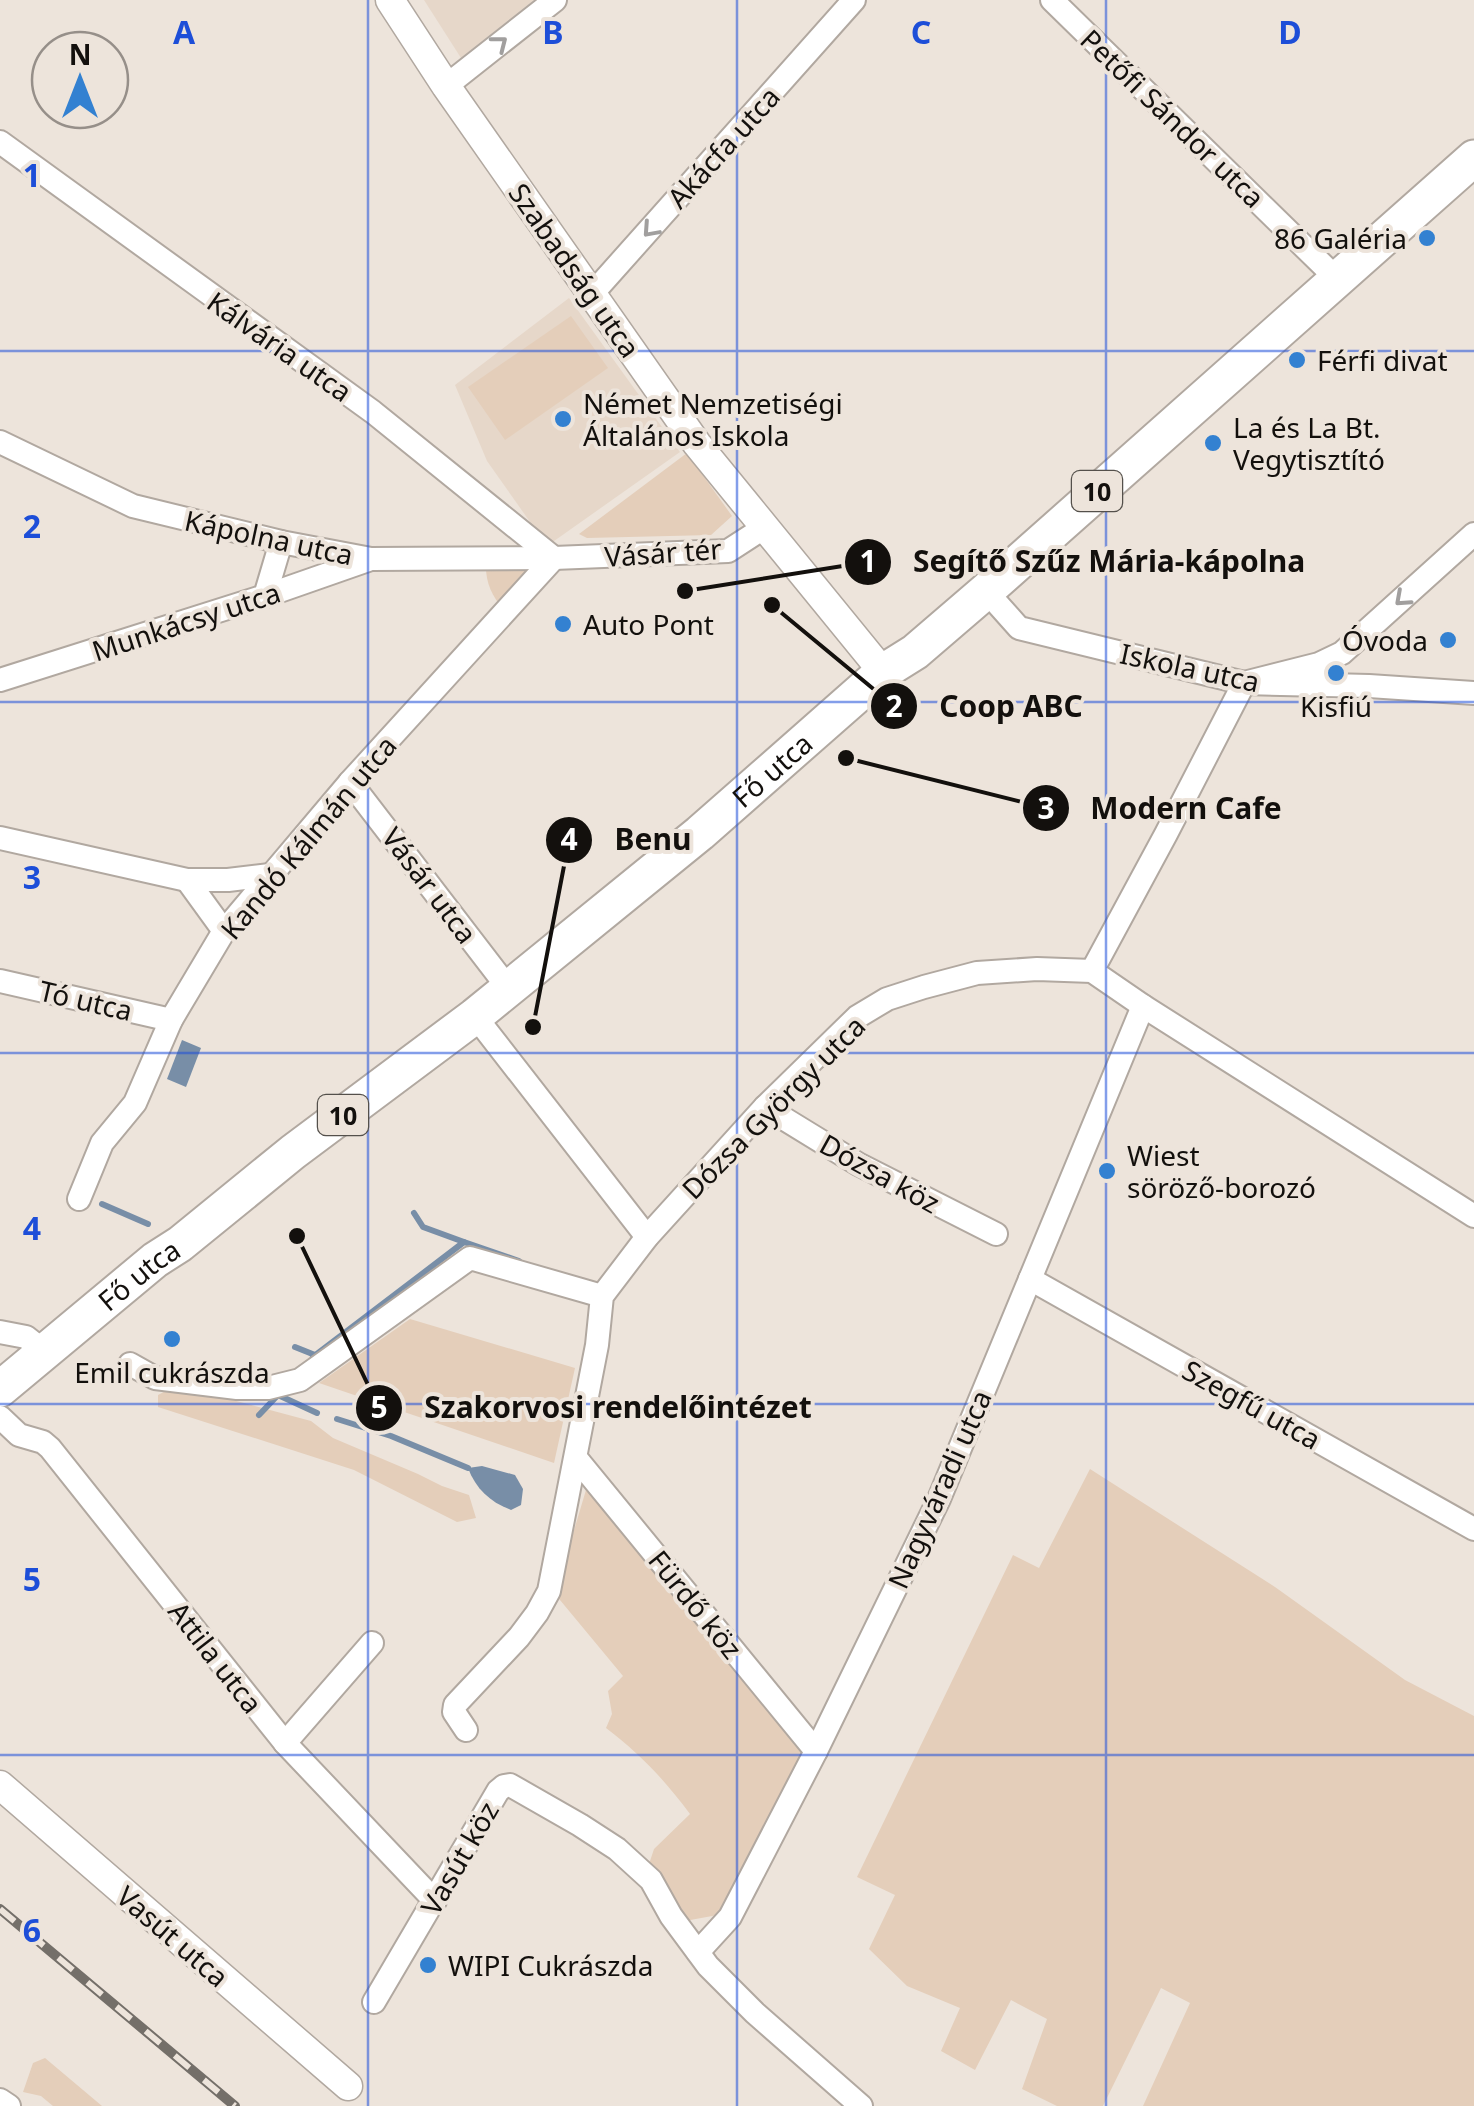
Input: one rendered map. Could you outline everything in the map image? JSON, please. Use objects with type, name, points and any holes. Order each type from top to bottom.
[{"type":"main road","name":"Fő utca","points":[[0,1389],[292,1152],[475,1016],[700,833],[884,672],[914,652],[986,590],[1474,158]]},
{"type":"street","name":"Szabadság utca","points":[[390,0],[697,444],[767,530]]},
{"type":"street","points":[[446,86],[555,0]]},
{"type":"street","name":"Akácfa utca","points":[[592,294],[854,0]]},
{"type":"street","name":"Petőfi Sándor utca","points":[[1052,0],[1336,278]]},
{"type":"street","name":"Kálvária utca","points":[[0,142],[373,412],[554,558]]},
{"type":"street","name":"Kápolna utca","points":[[0,442],[133,506],[281,542],[371,559],[554,558]]},
{"type":"street","points":[[767,530],[884,672]]},
{"type":"street","name":"Vásár tér","points":[[554,558],[728,551],[767,530]]},
{"type":"street","points":[[1474,534],[1342,653],[1318,664],[1244,683],[1092,971],[1474,1216]]},
{"type":"street","points":[[265,596],[281,542]]},
{"type":"street","name":"Kandó Kálmán utca","points":[[80,1199],[102,1143],[135,1103],[171,1020],[224,931],[350,782],[554,558]]},
{"type":"street","name":"Munkácsy utca","points":[[0,680],[371,559]]},
{"type":"street","name":"Iskola utca","points":[[986,590],[1019,628],[1244,683],[1474,692]]},
{"type":"street","name":"Vásár utca","points":[[350,782],[509,988]]},
{"type":"street","points":[[0,838],[187,880],[270,875]]},
{"type":"street","points":[[187,880],[224,931]]},
{"type":"street","name":"Dózsa György utca","points":[[602,1296],[647,1237],[765,1107],[856,1017],[887,998],[977,973],[1037,968],[1092,971]]},
{"type":"street","name":"Tó utca","points":[[0,980],[171,1020]]},
{"type":"street","name":"Nagyváradi utca","points":[[698,1952],[730,1918],[939,1499],[1143,1006]]},
{"type":"street","points":[[475,1016],[647,1237]]},
{"type":"street","name":"Dózsa köz","points":[[765,1107],[858,1164],[996,1234]]},
{"type":"street","points":[[130,1364],[155,1378],[237,1388],[268,1388],[300,1380],[470,1258],[602,1296],[598,1345],[549,1591],[519,1638],[455,1705],[454,1712],[466,1730]]},
{"type":"street","name":"Szegfű utca","points":[[1030,1280],[1474,1529]]},
{"type":"street","points":[[0,1332],[26,1337],[45,1352]]},
{"type":"street","name":"Attila utca","points":[[0,1417],[19,1435],[50,1448],[285,1743],[435,1902]]},
{"type":"street","name":"Fürdő köz","points":[[576,1458],[816,1750]]},
{"type":"street","points":[[285,1743],[372,1644]]},
{"type":"street","name":"Vasút utca","points":[[0,1785],[348,2086]]},
{"type":"street","name":"Vasút köz","points":[[374,2002],[498,1791],[510,1785],[617,1849],[651,1880],[698,1952]]},
{"type":"street","points":[[698,1952],[755,2014],[860,2106]]},
{"type":"street","points":[[0,2100],[9,2106]]},
{"type":"shaded area","points":[[424,0],[534,0],[461,58]]},
{"type":"shaded area","name":"Német Nemzetiségi Általános Iskola","points":[[569,298],[680,452],[547,546],[487,461],[455,385]]},
{"type":"shaded area","points":[[571,316],[608,368],[505,440],[468,387]]},
{"type":"shaded area","points":[[687,453],[732,516],[711,535],[587,538],[579,534]]},
{"type":"shaded area","points":[[543,561],[504,610],[490,588],[486,562]]},
{"type":"shaded area","points":[[410,1319],[575,1368],[554,1463],[319,1383]]},
{"type":"shaded area","points":[[177,1385],[311,1421],[333,1438],[469,1495],[476,1518],[457,1522],[354,1470],[158,1407],[158,1395]]},
{"type":"shaded area","points":[[1090,1469],[1275,1587],[1405,1680],[1474,1716],[1474,2106],[1143,2106],[1190,2003],[1161,1988],[1103,2106],[1057,2106],[1022,2089],[1047,2019],[1011,2000],[975,2070],[941,2051],[960,2008],[907,1986],[869,1949],[895,1895],[857,1877],[1013,1555],[1039,1568]]},
{"type":"shaded area","points":[[586,1490],[593,1490],[805,1751],[723,1914],[685,1921],[649,1864],[654,1849],[690,1814],[651,1768],[606,1728],[612,1714],[608,1691],[623,1676],[555,1594]]},
{"type":"shaded area","points":[[45,2058],[102,2106],[53,2106],[41,2096],[23,2092],[33,2063]]},
{"type":"water","points":[[182,1040],[201,1048],[186,1087],[167,1079]]},
{"type":"water","points":[[482,1466],[515,1475],[523,1489],[521,1505],[511,1510],[485,1494],[468,1468]]},
{"type":"waterway","points":[[102,1204],[148,1224]]},
{"type":"waterway","points":[[414,1213],[423,1227],[464,1242]]},
{"type":"waterway","points":[[313,1357],[464,1242],[519,1261]]},
{"type":"waterway","points":[[295,1347],[315,1355]]},
{"type":"waterway","points":[[259,1415],[278,1395],[317,1413]]},
{"type":"waterway","points":[[337,1419],[468,1468]]},
{"type":"railway","points":[[0,1909],[235,2106]]},
{"type":"place","name":"86 Galéria","points":[[1427,238]]},
{"type":"place","name":"Férfi divat","points":[[1297,360]]},
{"type":"place","name":"Német Nemzetiségi Általános Iskola","points":[[563,419]]},
{"type":"place","name":"La és La Bt. Vegytisztító","points":[[1213,443]]},
{"type":"place","name":"Segítő Szűz Mária-kápolna","points":[[685,591]]},
{"type":"place","name":"Coop ABC","points":[[772,605]]},
{"type":"place","name":"Auto Pont","points":[[563,624]]},
{"type":"place","name":"Óvoda","points":[[1448,640]]},
{"type":"place","name":"Kisfiú","points":[[1336,673]]},
{"type":"place","name":"Modern Cafe","points":[[846,758]]},
{"type":"place","name":"Benu","points":[[533,1027]]},
{"type":"place","name":"Wiest söröző-borozó","points":[[1107,1171]]},
{"type":"place","name":"Szakorvosi rendelőintézet","points":[[297,1236]]},
{"type":"place","name":"Emil cukrászda","points":[[172,1339]]},
{"type":"place","name":"WIPI Cukrászda","points":[[428,1965]]}]
